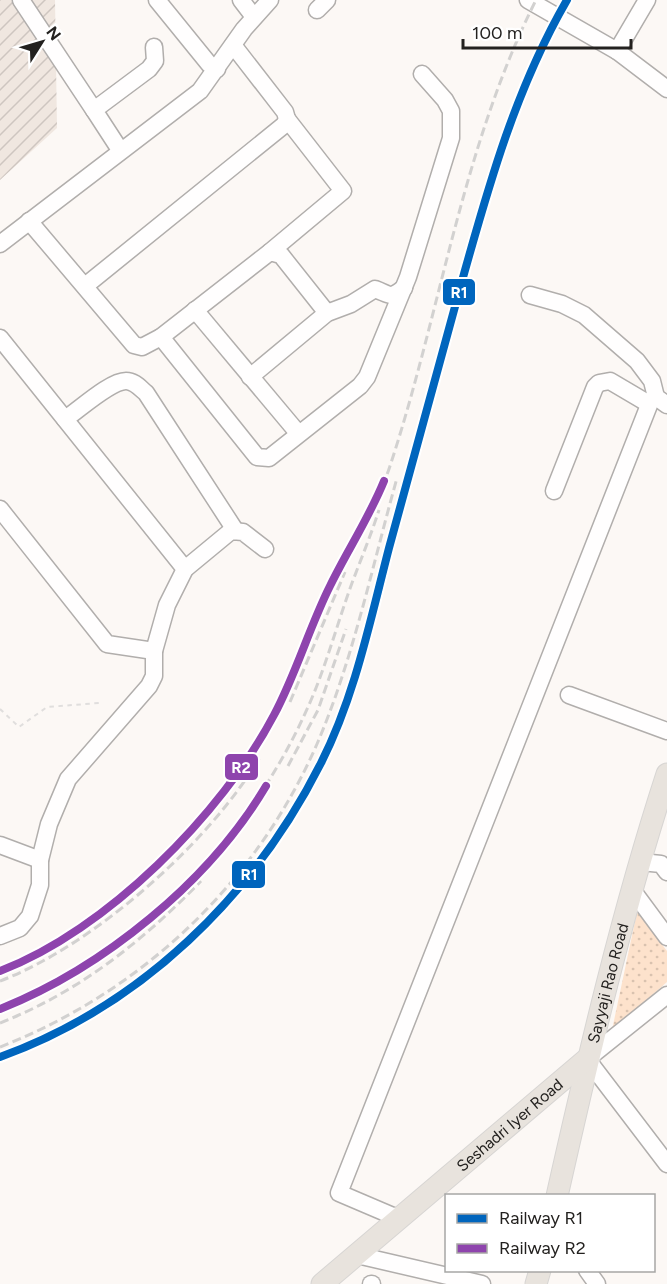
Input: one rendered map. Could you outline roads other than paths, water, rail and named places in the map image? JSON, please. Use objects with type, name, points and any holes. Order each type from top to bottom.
[{"type":"main road","name":"Sayyaji Rao Road","points":[[557,1194],[587,1059],[633,891],[659,864],[667,774]]},
{"type":"main road","name":"Seshadri Iyer Road","points":[[322,1284],[587,1059]]},
{"type":"street","points":[[21,0],[120,150]]},
{"type":"street","points":[[157,0],[209,64],[217,69]]},
{"type":"street","points":[[0,244],[200,91],[232,45],[246,5],[270,0]]},
{"type":"street","points":[[528,0],[617,51],[667,89]]},
{"type":"street","points":[[617,51],[647,0]]},
{"type":"street","points":[[29,221],[134,345],[142,347],[161,338],[343,191],[287,119],[279,102],[232,45]]},
{"type":"street","points":[[94,110],[149,69],[155,61],[154,47]]},
{"type":"street","points":[[161,338],[257,457],[269,458],[360,386],[367,377],[404,288],[451,138],[451,111],[445,100],[422,74]]},
{"type":"street","points":[[85,286],[284,125],[287,119]]},
{"type":"street","points":[[270,252],[281,255],[327,313]]},
{"type":"street","points":[[250,377],[327,313],[351,304],[375,289],[387,296],[394,296],[404,288]]},
{"type":"street","points":[[400,1219],[339,1193],[661,403],[652,381],[637,361],[584,315],[562,304],[530,295]]},
{"type":"street","points":[[195,310],[298,433]]},
{"type":"street","points":[[0,338],[185,568]]},
{"type":"street","points":[[65,419],[112,385],[125,381],[134,383],[146,393],[235,530],[243,532],[265,549]]},
{"type":"street","points":[[555,491],[595,387],[599,383],[610,381],[661,403]]},
{"type":"street","points":[[0,509],[107,644],[154,651]]},
{"type":"street","points":[[0,936],[8,934],[27,922],[40,885],[40,860],[49,824],[68,779],[149,686],[156,666],[154,651],[167,605],[185,568],[235,530]]},
{"type":"street","points":[[569,694],[667,731]]},
{"type":"street","points":[[0,845],[40,860]]},
{"type":"street","points":[[633,891],[667,937]]},
{"type":"street","points":[[667,995],[587,1059],[667,1164]]},
{"type":"street","points":[[357,1255],[482,1284]]},
{"type":"railway","points":[[0,971],[40,952],[80,927],[119,898],[156,865],[223,793],[251,754],[274,716],[323,600],[370,512],[390,466],[408,408],[454,230],[489,113],[536,0]]},
{"type":"railway","points":[[0,1047],[52,1024],[100,996],[146,964],[188,927],[227,887],[262,843],[292,795],[330,712],[352,646],[397,478]]},
{"type":"railway","points":[[0,1009],[50,986],[97,958],[142,925],[183,888],[220,847],[254,803],[283,756],[308,707],[379,510]]},
{"type":"railway","points":[[290,702],[345,572]]},
{"type":"railway","points":[[288,766],[318,710],[346,629]]},
{"type":"railway","points":[[0,981],[36,965],[73,943],[111,917],[147,887],[213,822],[240,788],[261,755]]},
{"type":"railway","points":[[0,1023],[57,996],[108,963],[156,924],[201,881]]},
{"type":"rail line","name":"R1","points":[[0,1057],[52,1035],[100,1008],[146,977],[188,941],[227,901],[262,858],[294,812],[321,763],[333,738],[361,658],[434,381],[494,173],[518,102],[549,33],[567,0]]},
{"type":"rail line","name":"R2","points":[[0,971],[40,953],[120,899],[192,829],[224,791],[252,753],[274,715],[322,602],[384,481]]},
{"type":"rail line","name":"R2","points":[[0,1009],[39,992],[77,970],[114,946],[150,918],[215,856],[266,786]]}]
